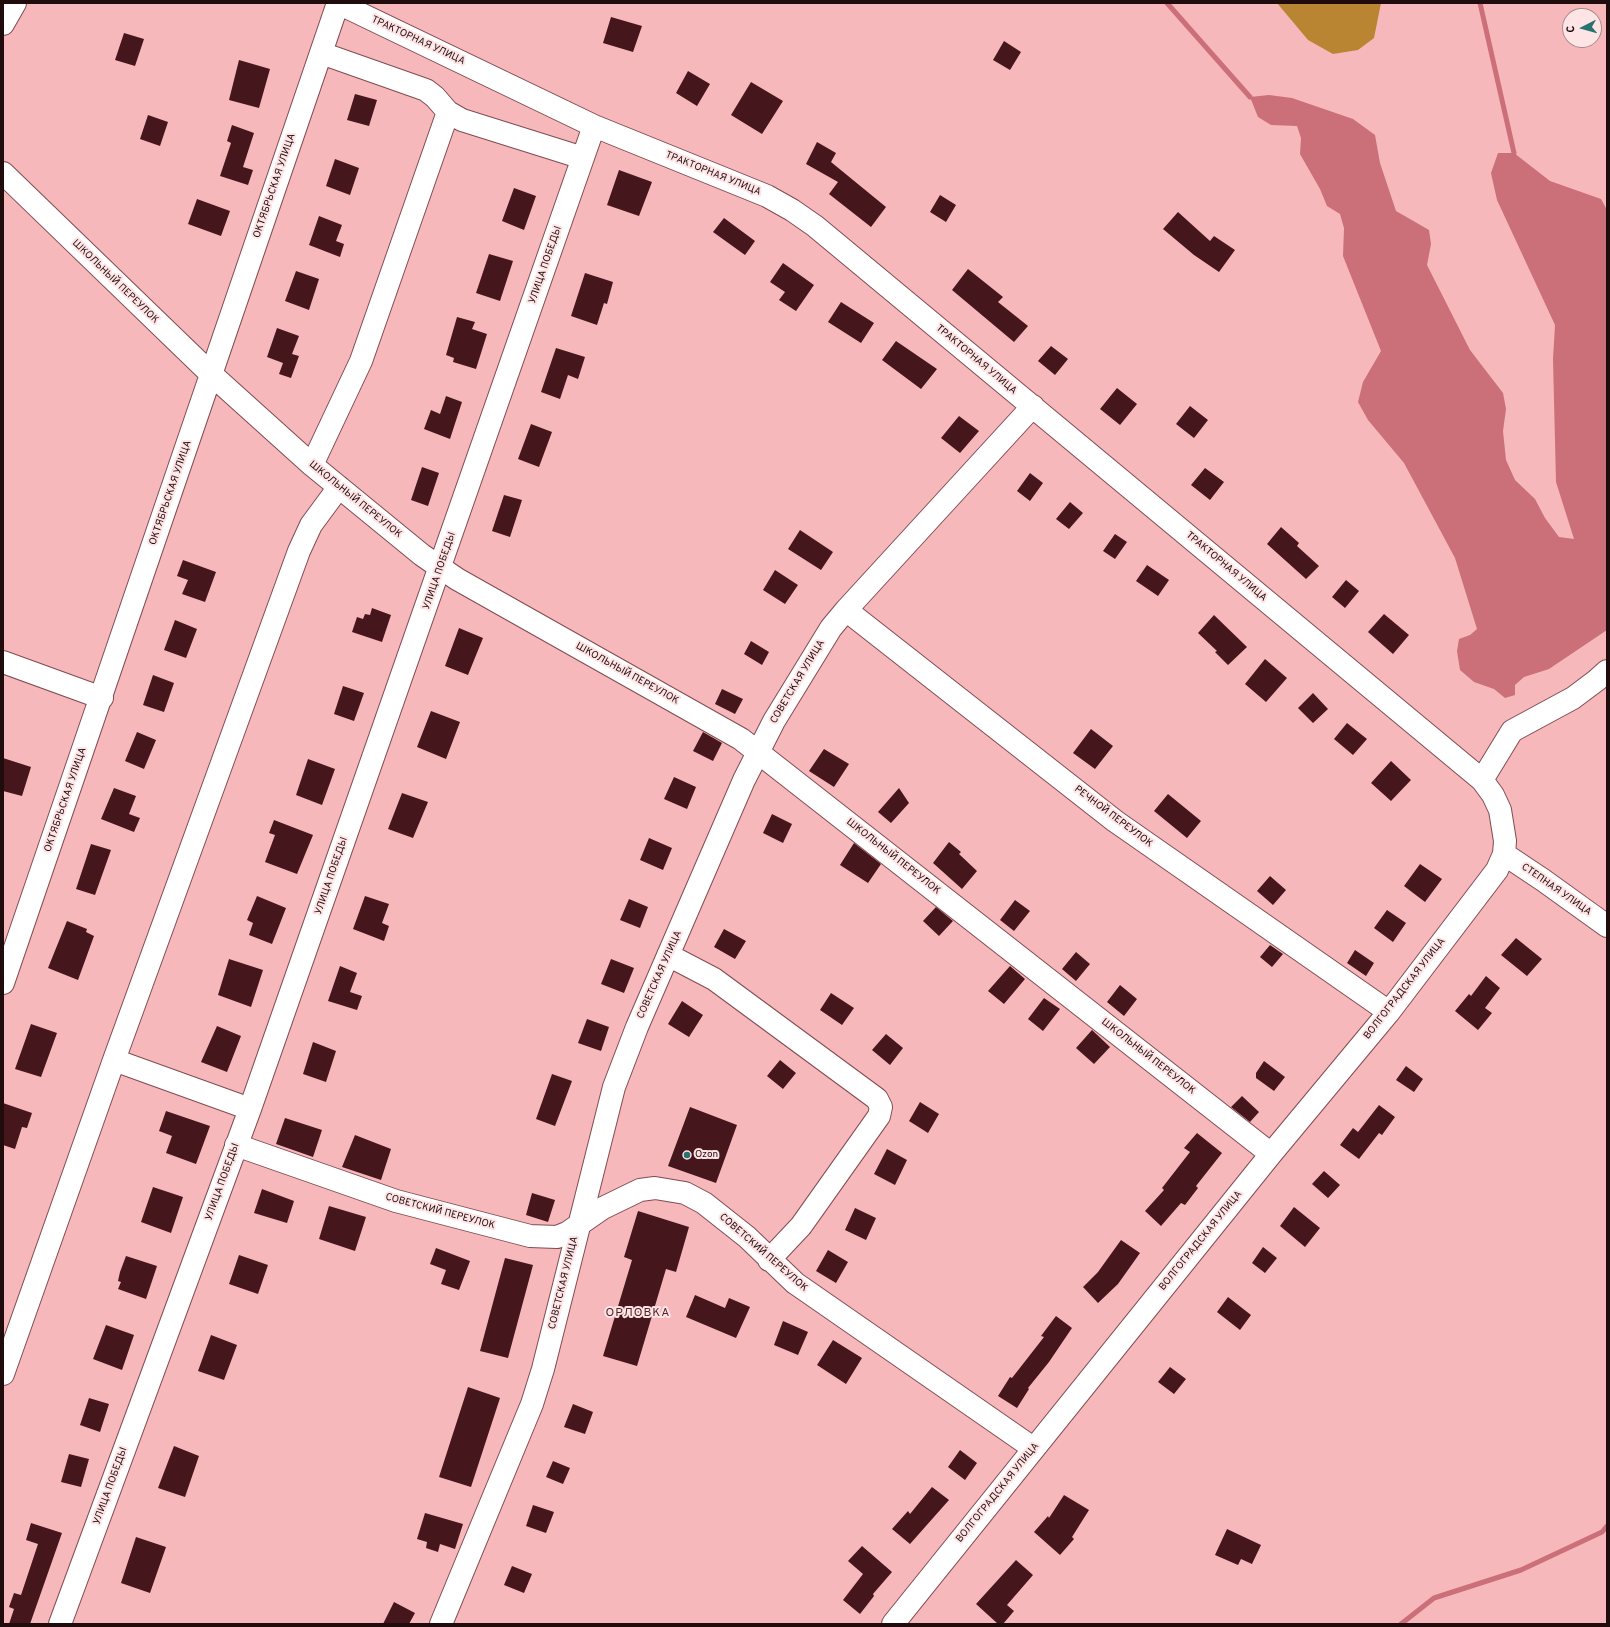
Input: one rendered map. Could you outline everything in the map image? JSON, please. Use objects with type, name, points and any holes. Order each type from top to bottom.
[{"type":"street","points":[[3,24],[16,3]]},
{"type":"street","name":"ОКТЯБРЬСКАЯ УЛИЦА","points":[[3,982],[102,698],[210,374],[338,3]]},
{"type":"street","name":"ТРАКТОРНАЯ УЛИЦА","points":[[338,3],[594,126],[767,196],[792,210],[815,226],[1482,780],[1493,795],[1500,810],[1505,841],[1504,854]]},
{"type":"street","points":[[321,53],[426,90],[448,112],[462,120],[583,158]]},
{"type":"street","points":[[312,465],[361,361],[448,112]]},
{"type":"street","name":"УЛИЦА ПОБЕДЫ","points":[[60,1624],[250,1109],[594,126]]},
{"type":"street","name":"ШКОЛЬНЫЙ ПЕРЕУЛОК","points":[[3,173],[210,374],[312,465],[440,569],[725,728],[758,752],[1271,1154]]},
{"type":"street","name":"СОВЕТСКАЯ УЛИЦА","points":[[441,1624],[532,1404],[543,1370],[578,1225],[614,1087],[637,1027],[758,752],[774,721],[831,628],[1033,406]]},
{"type":"street","points":[[3,1374],[114,1060],[299,551],[311,525],[339,487]]},
{"type":"street","name":"РЕЧНОЙ ПЕРЕУЛОК","points":[[846,610],[1115,821],[1389,1012]]},
{"type":"street","points":[[3,662],[102,698]]},
{"type":"street","points":[[1482,780],[1512,731],[1573,698],[1597,680],[1607,670]]},
{"type":"street","name":"ВОЛГОГРАДСКАЯ УЛИЦА","points":[[893,1624],[1033,1448],[1271,1154],[1389,1012],[1497,870],[1504,854]]},
{"type":"street","name":"СТЕПНАЯ УЛИЦА","points":[[1504,854],[1607,926]]},
{"type":"street","points":[[668,955],[714,979],[876,1099],[881,1107],[879,1116],[802,1226],[769,1260]]},
{"type":"street","points":[[114,1060],[250,1109]]},
{"type":"street","name":"СОВЕТСКИЙ ПЕРЕУЛОК","points":[[236,1145],[396,1201],[530,1236],[556,1237],[566,1233],[603,1208],[640,1190],[655,1188],[671,1189],[685,1193],[704,1203],[747,1236],[769,1260],[795,1283],[1033,1448]]},
{"type":"shaded area","points":[[1277,3],[1381,3],[1374,38],[1358,50],[1333,54],[1308,40]]},
{"type":"shaded area","points":[[1269,95],[1292,98],[1353,119],[1375,135],[1380,163],[1396,211],[1429,230],[1431,244],[1427,265],[1470,350],[1503,393],[1506,409],[1503,431],[1506,460],[1515,480],[1535,499],[1545,518],[1559,537],[1574,539],[1556,482],[1553,359],[1555,325],[1497,200],[1491,173],[1498,153],[1514,153],[1550,181],[1601,199],[1607,210],[1607,630],[1549,669],[1524,677],[1515,685],[1515,695],[1505,698],[1494,689],[1474,682],[1460,670],[1457,651],[1459,639],[1470,635],[1477,629],[1455,558],[1404,463],[1368,420],[1358,402],[1363,382],[1381,351],[1343,256],[1344,228],[1340,214],[1327,206],[1320,189],[1300,154],[1301,138],[1297,126],[1271,125],[1258,117],[1250,97]]},
{"type":"building","points":[[611,17],[642,26],[633,52],[603,43]]},
{"type":"building","points":[[124,33],[144,39],[135,66],[115,60]]},
{"type":"building","points":[[1004,41],[1021,52],[1010,70],[993,60]]},
{"type":"building","points":[[239,60],[270,69],[259,108],[229,100]]},
{"type":"building","points":[[688,71],[710,84],[697,106],[676,93]]},
{"type":"building","points":[[751,82],[783,101],[762,134],[731,115]]},
{"type":"building","points":[[355,94],[377,100],[369,126],[347,120]]},
{"type":"building","points":[[148,115],[168,122],[160,146],[140,139]]},
{"type":"building","points":[[232,125],[254,133],[243,167],[253,170],[248,185],[220,176],[231,143],[227,141]]},
{"type":"building","points":[[817,142],[836,153],[831,162],[886,207],[871,227],[829,194],[838,182],[806,164]]},
{"type":"building","points":[[335,159],[359,168],[350,195],[326,186]]},
{"type":"building","points":[[619,170],[652,182],[639,216],[607,205]]},
{"type":"building","points":[[514,188],[536,196],[524,230],[502,221]]},
{"type":"building","points":[[940,195],[956,205],[946,222],[930,212]]},
{"type":"building","points":[[197,199],[230,211],[221,236],[188,224]]},
{"type":"building","points":[[1178,212],[1210,241],[1214,236],[1235,250],[1219,272],[1194,255],[1163,229]]},
{"type":"building","points":[[319,216],[342,225],[336,241],[344,244],[340,257],[309,245]]},
{"type":"building","points":[[724,218],[755,241],[745,255],[713,232]]},
{"type":"building","points":[[489,254],[513,261],[500,301],[476,293]]},
{"type":"building","points":[[783,263],[814,285],[796,311],[779,300],[785,292],[770,282]]},
{"type":"building","points":[[968,269],[1003,297],[998,302],[1028,326],[1014,342],[952,290]]},
{"type":"building","points":[[296,271],[319,279],[309,310],[285,301]]},
{"type":"building","points":[[585,273],[613,282],[607,304],[604,303],[597,325],[571,316]]},
{"type":"building","points":[[841,302],[874,323],[861,343],[828,322]]},
{"type":"building","points":[[457,317],[475,322],[472,329],[487,334],[476,369],[453,362],[454,358],[446,355]]},
{"type":"building","points":[[277,328],[299,336],[292,354],[299,356],[291,378],[279,374],[283,363],[267,357]]},
{"type":"building","points":[[896,341],[937,369],[921,389],[882,360]]},
{"type":"building","points":[[1051,346],[1068,359],[1055,375],[1038,361]]},
{"type":"building","points":[[556,348],[585,357],[578,379],[568,375],[560,399],[541,392]]},
{"type":"building","points":[[1117,388],[1137,404],[1120,425],[1100,409]]},
{"type":"building","points":[[446,396],[462,402],[450,439],[424,429],[431,410],[440,414]]},
{"type":"building","points":[[1190,406],[1208,420],[1194,438],[1176,424]]},
{"type":"building","points":[[959,416],[979,431],[960,453],[941,438]]},
{"type":"building","points":[[531,424],[552,432],[539,467],[518,459]]},
{"type":"building","points":[[422,467],[439,473],[428,506],[411,500]]},
{"type":"building","points":[[1205,468],[1224,482],[1210,500],[1191,485]]},
{"type":"building","points":[[1030,473],[1043,483],[1030,501],[1017,491]]},
{"type":"building","points":[[504,495],[522,500],[510,537],[492,531]]},
{"type":"building","points":[[1070,502],[1083,513],[1069,529],[1056,519]]},
{"type":"building","points":[[1281,527],[1299,543],[1297,546],[1319,566],[1306,579],[1267,544]]},
{"type":"building","points":[[800,530],[833,552],[821,570],[788,549]]},
{"type":"building","points":[[1115,534],[1127,542],[1115,559],[1103,551]]},
{"type":"building","points":[[183,560],[216,572],[205,602],[182,594],[188,580],[177,576]]},
{"type":"building","points":[[1147,565],[1169,580],[1158,596],[1136,581]]},
{"type":"building","points":[[775,570],[798,585],[785,604],[763,590]]},
{"type":"building","points":[[1346,580],[1359,591],[1345,608],[1332,597]]},
{"type":"building","points":[[372,608],[391,615],[382,642],[352,632],[357,617],[363,619],[365,614],[370,615]]},
{"type":"building","points":[[1384,614],[1409,635],[1393,654],[1368,632]]},
{"type":"building","points":[[1214,615],[1247,647],[1228,665],[1215,652],[1217,651],[1198,633]]},
{"type":"building","points":[[175,620],[197,629],[186,658],[164,650]]},
{"type":"building","points":[[459,628],[483,638],[468,675],[445,666]]},
{"type":"building","points":[[751,641],[769,652],[762,665],[744,654]]},
{"type":"building","points":[[1265,659],[1287,678],[1266,702],[1245,684]]},
{"type":"building","points":[[153,675],[174,683],[164,712],[143,705]]},
{"type":"building","points":[[343,686],[364,693],[354,721],[334,714]]},
{"type":"building","points":[[722,689],[743,699],[735,714],[715,704]]},
{"type":"building","points":[[1313,693],[1328,709],[1313,723],[1298,708]]},
{"type":"building","points":[[431,711],[460,722],[446,759],[417,747]]},
{"type":"building","points":[[1347,723],[1367,739],[1353,755],[1334,739]]},
{"type":"building","points":[[1091,729],[1113,746],[1095,769],[1073,753]]},
{"type":"building","points":[[137,732],[156,740],[144,769],[125,761]]},
{"type":"building","points":[[703,732],[722,743],[713,761],[693,751]]},
{"type":"building","points":[[824,749],[849,764],[834,787],[809,771]]},
{"type":"building","points":[[3,758],[31,767],[22,796],[3,791]]},
{"type":"building","points":[[308,759],[335,769],[322,805],[296,795]]},
{"type":"building","points":[[1391,761],[1411,780],[1391,801],[1371,783]]},
{"type":"building","points":[[674,777],[696,787],[687,809],[664,799]]},
{"type":"building","points":[[114,788],[136,796],[129,814],[140,818],[134,832],[101,819]]},
{"type":"building","points":[[899,788],[909,803],[891,823],[878,812]]},
{"type":"building","points":[[402,793],[428,802],[413,838],[388,829]]},
{"type":"building","points":[[1168,794],[1201,821],[1187,838],[1154,811]]},
{"type":"building","points":[[772,814],[792,824],[783,843],[763,833]]},
{"type":"building","points":[[274,820],[313,835],[297,874],[265,862],[275,835],[269,833]]},
{"type":"building","points":[[649,838],[672,848],[663,870],[640,860]]},
{"type":"building","points":[[949,842],[961,852],[959,854],[977,871],[962,889],[933,863]]},
{"type":"building","points":[[854,843],[881,864],[868,883],[840,865]]},
{"type":"building","points":[[91,844],[111,850],[95,895],[76,889]]},
{"type":"building","points":[[1420,864],[1442,879],[1425,902],[1404,886]]},
{"type":"building","points":[[1270,876],[1286,890],[1273,905],[1257,891]]},
{"type":"building","points":[[257,896],[286,908],[272,944],[249,935],[253,923],[247,920]]},
{"type":"building","points":[[365,896],[389,904],[382,923],[389,926],[384,941],[353,929]]},
{"type":"building","points":[[629,899],[648,907],[640,928],[620,920]]},
{"type":"building","points":[[1015,900],[1030,911],[1014,931],[1000,920]]},
{"type":"building","points":[[936,907],[953,921],[939,936],[923,921]]},
{"type":"building","points":[[1387,910],[1406,923],[1393,942],[1374,928]]},
{"type":"building","points":[[67,921],[87,929],[86,932],[94,936],[78,980],[48,968]]},
{"type":"building","points":[[724,929],[746,941],[735,959],[714,947]]},
{"type":"building","points":[[1516,938],[1542,959],[1527,976],[1501,955]]},
{"type":"building","points":[[1270,945],[1283,954],[1272,967],[1260,957]]},
{"type":"building","points":[[1355,950],[1374,963],[1366,976],[1347,963]]},
{"type":"building","points":[[1076,952],[1090,964],[1076,981],[1062,969]]},
{"type":"building","points":[[229,959],[263,970],[251,1007],[218,995]]},
{"type":"building","points":[[611,959],[634,968],[624,993],[601,984]]},
{"type":"building","points":[[340,966],[357,973],[350,992],[362,996],[357,1010],[328,1001]]},
{"type":"building","points":[[1010,966],[1025,979],[1004,1004],[988,991]]},
{"type":"building","points":[[1486,976],[1500,988],[1485,1008],[1492,1013],[1478,1030],[1455,1011],[1469,994],[1471,996]]},
{"type":"building","points":[[1120,985],[1137,999],[1124,1016],[1107,1002]]},
{"type":"building","points":[[831,993],[854,1008],[842,1025],[820,1010]]},
{"type":"building","points":[[1044,998],[1060,1009],[1043,1031],[1028,1019]]},
{"type":"building","points":[[682,1001],[703,1015],[689,1037],[668,1024]]},
{"type":"building","points":[[587,1019],[609,1027],[601,1051],[578,1043]]},
{"type":"building","points":[[31,1024],[57,1033],[41,1077],[15,1069]]},
{"type":"building","points":[[217,1026],[241,1036],[227,1072],[201,1062]]},
{"type":"building","points":[[1092,1030],[1110,1047],[1094,1064],[1076,1048]]},
{"type":"building","points":[[886,1034],[903,1048],[890,1065],[872,1050]]},
{"type":"building","points":[[313,1042],[336,1051],[326,1082],[303,1074]]},
{"type":"building","points":[[780,1060],[796,1073],[783,1089],[767,1076]]},
{"type":"building","points":[[1264,1061],[1285,1077],[1274,1091],[1256,1078],[1256,1073]]},
{"type":"building","points":[[1406,1066],[1423,1079],[1414,1092],[1396,1080]]},
{"type":"building","points":[[552,1074],[572,1081],[555,1126],[536,1119]]},
{"type":"building","points":[[1242,1096],[1259,1112],[1250,1122],[1231,1107]]},
{"type":"building","points":[[920,1102],[939,1114],[928,1133],[909,1121]]},
{"type":"building","points":[[3,1103],[32,1113],[27,1128],[22,1127],[15,1149],[3,1145]]},
{"type":"building","points":[[1379,1105],[1395,1117],[1382,1135],[1379,1133],[1359,1159],[1340,1145],[1353,1128],[1358,1132]]},
{"type":"building","points":[[690,1107],[737,1125],[716,1183],[668,1166]]},
{"type":"building","points":[[166,1111],[210,1126],[196,1164],[166,1153],[172,1136],[159,1131]]},
{"type":"building","points":[[285,1118],[322,1130],[313,1157],[276,1144]]},
{"type":"building","points":[[1197,1133],[1222,1153],[1196,1186],[1198,1188],[1185,1205],[1181,1203],[1161,1226],[1145,1211],[1164,1190],[1162,1188],[1190,1152],[1184,1148]]},
{"type":"building","points":[[355,1135],[391,1149],[381,1180],[342,1167]]},
{"type":"building","points":[[887,1149],[907,1160],[895,1185],[874,1174]]},
{"type":"building","points":[[1324,1171],[1340,1185],[1328,1198],[1312,1184]]},
{"type":"building","points":[[153,1187],[183,1197],[171,1233],[141,1222]]},
{"type":"building","points":[[262,1189],[294,1201],[287,1223],[254,1213]]},
{"type":"building","points":[[532,1193],[555,1200],[548,1222],[526,1215]]},
{"type":"building","points":[[329,1206],[366,1217],[355,1251],[319,1239]]},
{"type":"building","points":[[1294,1207],[1320,1228],[1305,1247],[1280,1226]]},
{"type":"building","points":[[855,1208],[876,1218],[866,1240],[845,1230]]},
{"type":"building","points":[[638,1211],[689,1227],[676,1272],[666,1269],[637,1366],[603,1356],[632,1260],[624,1257]]},
{"type":"building","points":[[1121,1240],[1140,1253],[1118,1284],[1098,1303],[1083,1287],[1098,1272]]},
{"type":"building","points":[[1263,1247],[1277,1258],[1265,1273],[1252,1263]]},
{"type":"building","points":[[436,1248],[470,1261],[459,1290],[441,1284],[446,1270],[430,1264]]},
{"type":"building","points":[[828,1250],[848,1262],[836,1283],[816,1271]]},
{"type":"building","points":[[239,1255],[268,1265],[258,1294],[229,1284]]},
{"type":"building","points":[[126,1256],[157,1266],[146,1299],[118,1289],[121,1282],[118,1281],[120,1272]]},
{"type":"building","points":[[505,1258],[533,1265],[508,1358],[480,1351]]},
{"type":"building","points":[[695,1295],[725,1308],[729,1298],[750,1307],[736,1338],[686,1317]]},
{"type":"building","points":[[1228,1297],[1251,1315],[1240,1330],[1217,1312]]},
{"type":"building","points":[[1056,1316],[1072,1328],[1049,1362],[1028,1388],[1029,1389],[1017,1408],[998,1396],[1010,1377],[1012,1378],[1044,1337],[1041,1336]]},
{"type":"building","points":[[783,1321],[808,1332],[798,1355],[774,1345]]},
{"type":"building","points":[[106,1325],[134,1335],[122,1370],[93,1359]]},
{"type":"building","points":[[211,1335],[237,1345],[224,1380],[198,1371]]},
{"type":"building","points":[[833,1340],[862,1358],[846,1384],[817,1365]]},
{"type":"building","points":[[1170,1367],[1186,1379],[1174,1394],[1158,1382]]},
{"type":"building","points":[[468,1387],[500,1398],[471,1487],[439,1477]]},
{"type":"building","points":[[89,1398],[109,1404],[100,1432],[80,1425]]},
{"type":"building","points":[[573,1404],[593,1412],[585,1434],[564,1427]]},
{"type":"building","points":[[174,1446],[199,1456],[185,1497],[158,1488]]},
{"type":"building","points":[[960,1450],[977,1463],[965,1480],[948,1467]]},
{"type":"building","points":[[69,1454],[89,1459],[81,1487],[61,1482]]},
{"type":"building","points":[[553,1461],[570,1468],[563,1484],[546,1477]]},
{"type":"building","points":[[932,1487],[949,1500],[910,1544],[892,1529],[908,1511],[910,1514]]},
{"type":"building","points":[[1064,1495],[1089,1510],[1072,1537],[1074,1539],[1060,1555],[1034,1532],[1048,1516],[1049,1518]]},
{"type":"building","points":[[533,1505],[554,1512],[546,1533],[526,1526]]},
{"type":"building","points":[[425,1513],[463,1524],[455,1549],[440,1544],[438,1552],[426,1548],[427,1542],[417,1539]]},
{"type":"building","points":[[31,1523],[62,1533],[30,1624],[9,1624],[14,1609],[9,1607],[14,1593],[21,1595],[38,1544],[26,1540]]},
{"type":"building","points":[[1227,1529],[1261,1545],[1252,1564],[1241,1559],[1238,1565],[1215,1555]]},
{"type":"building","points":[[136,1537],[166,1547],[150,1593],[121,1583]]},
{"type":"building","points":[[862,1546],[892,1572],[873,1594],[874,1596],[860,1614],[843,1600],[863,1574],[848,1561]]},
{"type":"building","points":[[1016,1560],[1033,1575],[1007,1605],[1014,1611],[1003,1624],[998,1624],[976,1604]]},
{"type":"building","points":[[512,1566],[532,1574],[524,1593],[504,1585]]},
{"type":"building","points":[[394,1602],[415,1613],[409,1624],[383,1624]]},
{"type":"waterway","points":[[1167,3],[1250,97]]},
{"type":"waterway","points":[[1480,3],[1514,153]]},
{"type":"waterway","points":[[1401,1624],[1434,1598],[1521,1570],[1602,1532],[1607,1526]]},
{"type":"place","name":"Ozon","points":[[687,1155]]},
{"type":"district","name":"ОРЛОВКА","points":[[638,1314]]}]
